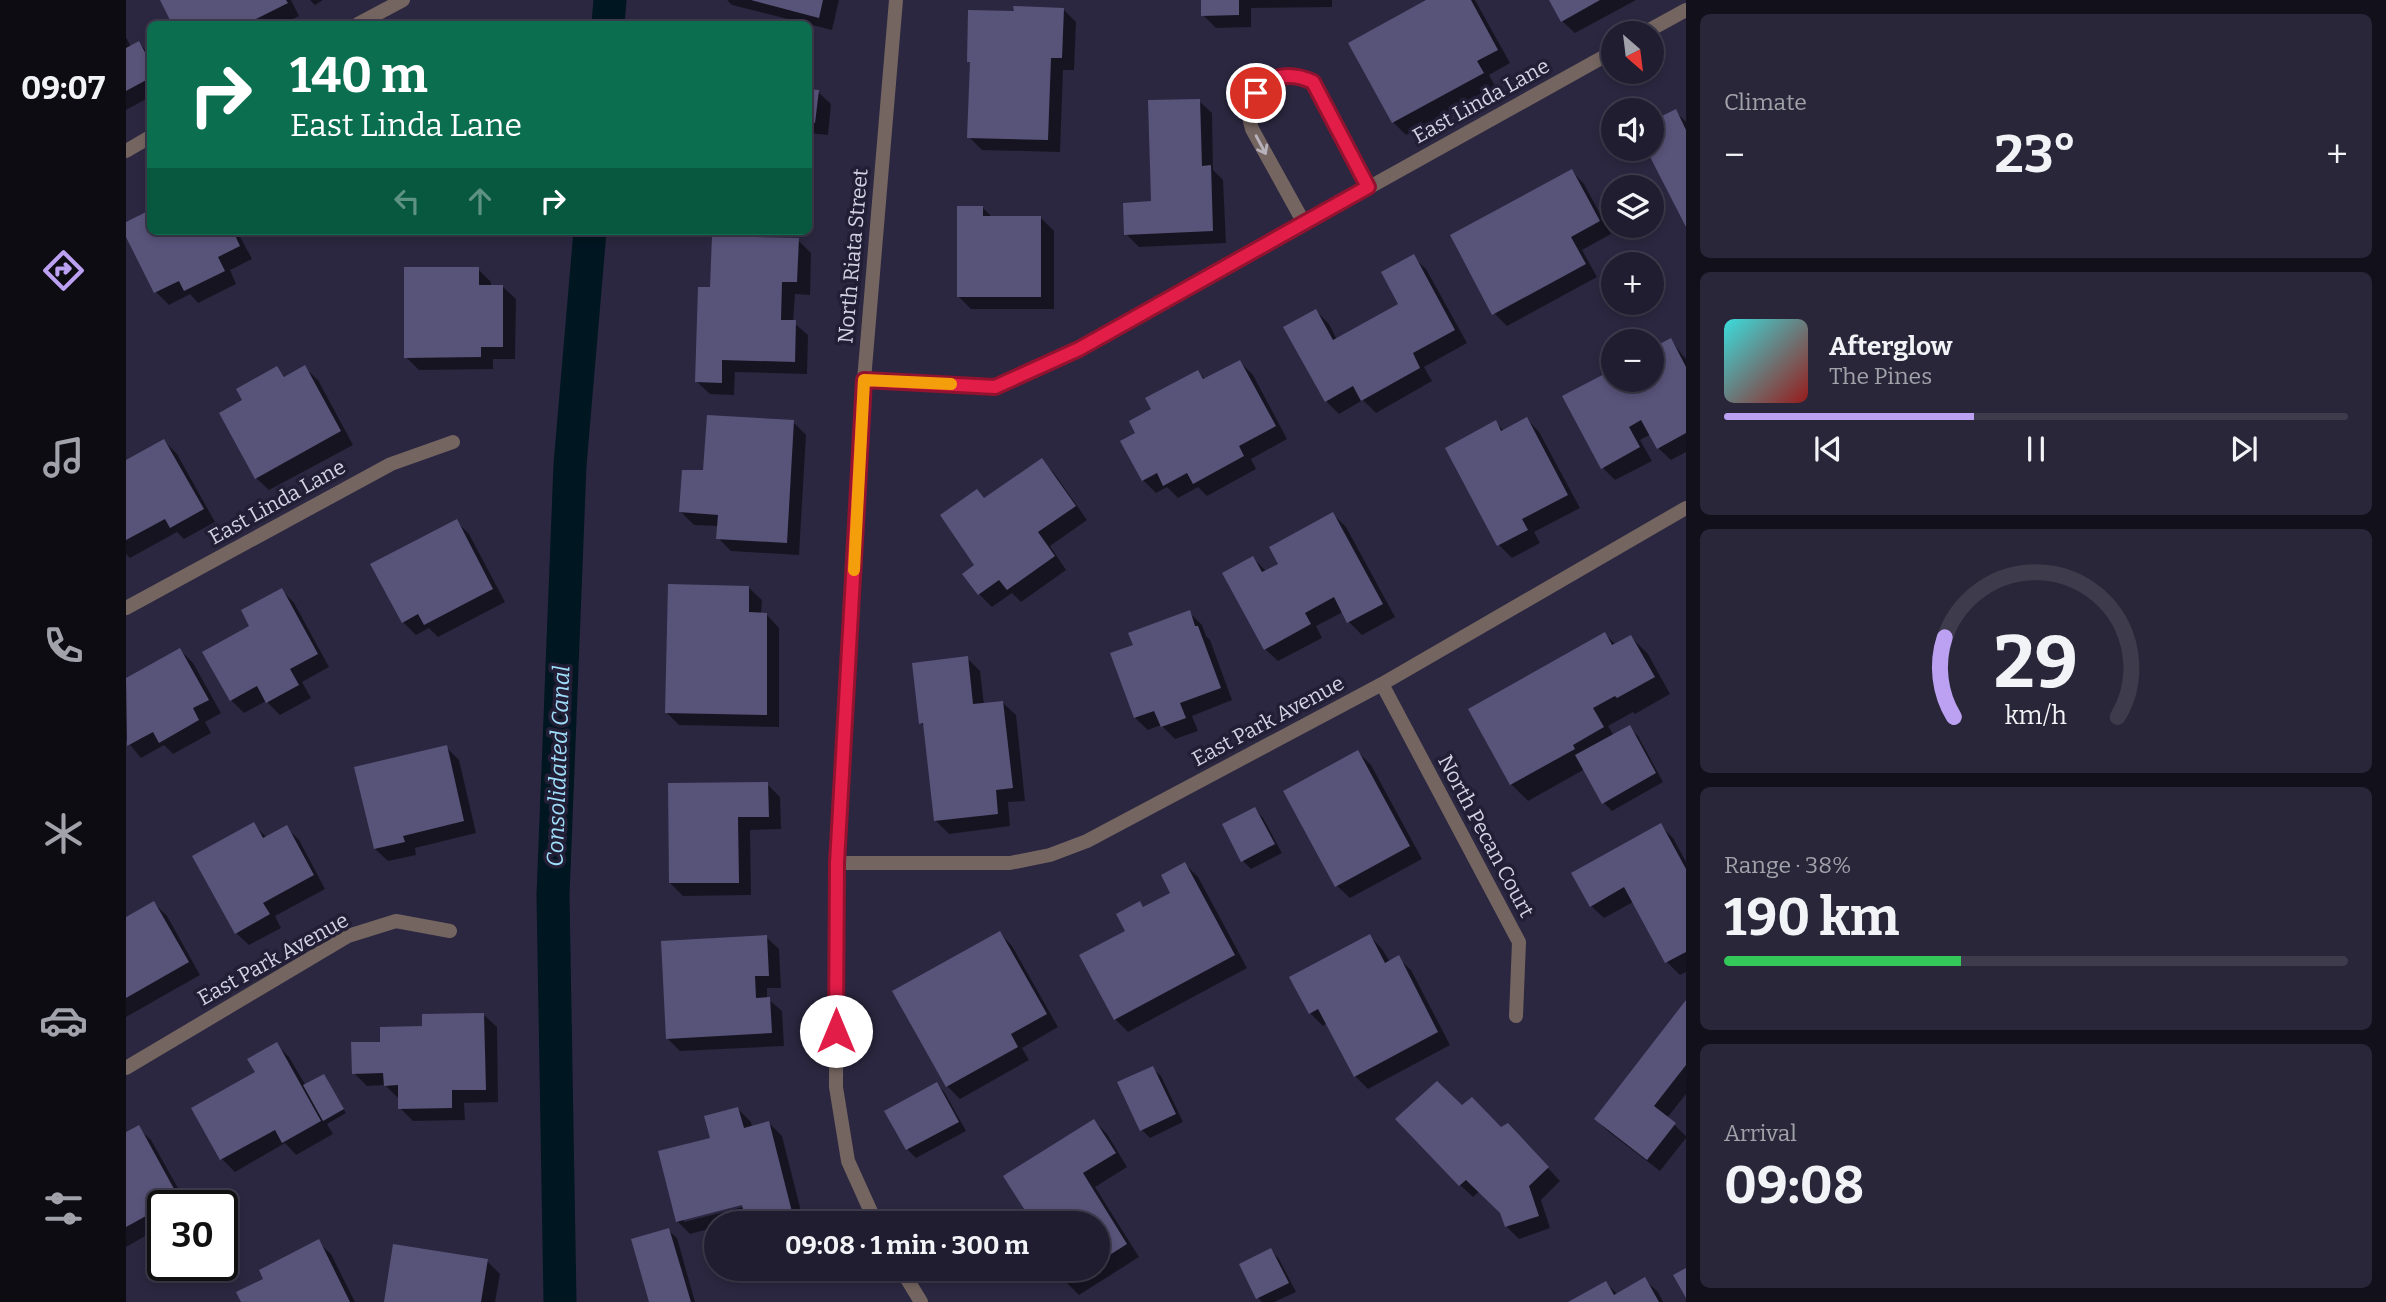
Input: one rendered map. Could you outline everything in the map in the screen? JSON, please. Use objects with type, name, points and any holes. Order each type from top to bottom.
[{"type":"street","points":[[364,21],[404,0]]},
{"type":"street","name":"North Riata Street","points":[[871,1211],[848,1161],[836,1087],[837,863],[864,380],[896,0]]},
{"type":"street","points":[[1664,22],[1686,10]]},
{"type":"street","name":"East Linda Lane","points":[[864,380],[995,387],[1079,349],[1601,58]]},
{"type":"street","points":[[1304,223],[1252,129],[1249,112],[1256,93],[1265,82],[1282,76],[1300,76],[1313,82],[1368,187]]},
{"type":"street","points":[[126,151],[147,139]]},
{"type":"street","name":"East Linda Lane","points":[[126,608],[391,464],[453,442]]},
{"type":"street","name":"East Park Avenue","points":[[837,863],[1010,863],[1050,855],[1087,841],[1382,684],[1686,508]]},
{"type":"street","name":"North Pecan Court","points":[[1382,684],[1519,942],[1516,1016]]},
{"type":"street","name":"East Park Avenue","points":[[126,1068],[348,936],[396,921],[450,931]]},
{"type":"street","points":[[908,1281],[921,1302]]},
{"type":"building","points":[[160,0],[286,0],[288,3],[252,21],[170,21]]},
{"type":"building","points":[[751,0],[823,0],[819,18]]},
{"type":"building","points":[[1201,0],[1239,0],[1239,15],[1201,16]]},
{"type":"building","points":[[1426,0],[1471,0],[1498,50],[1477,61],[1484,73],[1392,123],[1348,43]]},
{"type":"building","points":[[1549,0],[1600,0],[1561,22]]},
{"type":"building","points":[[1013,6],[1064,8],[1062,58],[1051,58],[1048,140],[967,138],[970,62],[967,62],[968,10],[1014,11]]},
{"type":"building","points":[[139,41],[147,56],[147,80],[126,91],[126,48]]},
{"type":"building","points":[[812,89],[819,90],[815,123],[812,123]]},
{"type":"building","points":[[1200,99],[1202,166],[1211,165],[1213,231],[1124,235],[1123,203],[1151,201],[1148,100]]},
{"type":"building","points":[[1676,109],[1686,130],[1686,227],[1664,184],[1664,175],[1659,175],[1652,161],[1664,161],[1664,115]]},
{"type":"building","points":[[1572,169],[1600,221],[1571,237],[1586,264],[1492,315],[1450,235]]},
{"type":"building","points":[[957,206],[983,206],[983,216],[1041,216],[1041,297],[957,297]]},
{"type":"building","points":[[147,212],[147,235],[235,235],[240,246],[218,257],[225,271],[184,291],[179,281],[154,293],[126,237],[126,222]]},
{"type":"building","points":[[712,236],[799,238],[797,282],[782,282],[781,320],[796,320],[795,362],[722,360],[722,383],[695,382],[698,287],[710,287]]},
{"type":"building","points":[[1414,254],[1455,330],[1413,353],[1420,368],[1361,401],[1353,386],[1325,402],[1283,327],[1316,309],[1333,340],[1398,304],[1381,272]]},
{"type":"building","points":[[404,267],[479,267],[479,285],[503,285],[503,347],[481,347],[481,357],[404,358]]},
{"type":"building","points":[[1671,338],[1686,367],[1686,433],[1657,449],[1641,420],[1629,427],[1640,447],[1601,469],[1562,396],[1601,376],[1601,392],[1664,392],[1664,342]]},
{"type":"building","points":[[1240,360],[1276,426],[1239,446],[1244,456],[1193,484],[1187,473],[1163,486],[1157,473],[1142,481],[1120,441],[1135,433],[1129,421],[1151,409],[1145,398],[1198,370],[1203,379]]},
{"type":"building","points":[[305,365],[341,431],[255,479],[219,413],[242,400],[236,389],[277,366],[284,377]]},
{"type":"building","points":[[707,415],[794,420],[787,543],[716,539],[718,515],[679,512],[682,470],[703,470]]},
{"type":"building","points":[[1527,417],[1568,495],[1522,519],[1528,530],[1497,546],[1445,448],[1496,420],[1501,431]]},
{"type":"building","points":[[164,439],[204,509],[170,528],[165,519],[126,540],[126,460]]},
{"type":"building","points":[[1042,458],[1076,506],[1038,532],[1055,556],[1007,590],[999,580],[978,595],[962,574],[974,565],[940,515],[977,489],[984,498]]},
{"type":"building","points":[[1333,512],[1383,604],[1347,623],[1334,597],[1305,613],[1311,624],[1264,650],[1222,573],[1253,556],[1262,572],[1278,564],[1269,547]]},
{"type":"building","points":[[457,519],[493,589],[424,625],[418,614],[402,623],[370,564]]},
{"type":"building","points":[[668,584],[749,586],[749,612],[767,613],[767,715],[665,713]]},
{"type":"building","points":[[282,588],[318,654],[290,669],[299,685],[266,703],[257,686],[230,701],[202,652],[249,626],[241,610]]},
{"type":"building","points":[[1190,610],[1221,688],[1180,703],[1186,718],[1161,727],[1154,711],[1134,718],[1110,653],[1133,645],[1128,633]]},
{"type":"building","points":[[1605,632],[1612,645],[1631,635],[1655,677],[1593,708],[1604,727],[1573,745],[1575,749],[1510,785],[1468,709]]},
{"type":"building","points":[[180,648],[209,700],[193,708],[199,720],[159,743],[153,732],[127,746],[126,678]]},
{"type":"building","points":[[968,656],[973,704],[1003,701],[1013,788],[996,790],[998,814],[934,821],[923,723],[919,724],[912,663]]},
{"type":"building","points":[[1630,725],[1656,773],[1602,804],[1575,755]]},
{"type":"building","points":[[447,745],[464,821],[403,836],[405,842],[374,849],[354,767]]},
{"type":"building","points":[[1358,750],[1410,846],[1335,887],[1283,791]]},
{"type":"building","points":[[768,782],[769,817],[738,817],[739,883],[669,883],[668,783]]},
{"type":"building","points":[[1255,807],[1275,844],[1241,862],[1222,824]]},
{"type":"building","points":[[254,822],[263,838],[287,825],[314,875],[263,903],[270,914],[235,934],[192,856]]},
{"type":"building","points":[[1661,823],[1686,869],[1686,952],[1665,963],[1624,887],[1590,907],[1571,873]]},
{"type":"building","points":[[1185,862],[1235,955],[1114,1020],[1079,955],[1125,931],[1116,914],[1140,901],[1143,907],[1170,893],[1161,875]]},
{"type":"building","points":[[154,901],[189,962],[126,998],[126,917]]},
{"type":"building","points":[[1000,931],[1047,1014],[1011,1034],[1018,1047],[946,1087],[892,991]]},
{"type":"building","points":[[1370,934],[1385,963],[1399,955],[1438,1032],[1354,1077],[1318,1009],[1309,1014],[1289,977]]},
{"type":"building","points":[[767,935],[769,976],[755,976],[756,998],[770,997],[772,1033],[666,1039],[661,941]]},
{"type":"building","points":[[1686,1000],[1686,1065],[1654,1106],[1676,1123],[1647,1160],[1594,1119]]},
{"type":"building","points":[[484,1013],[486,1090],[452,1090],[452,1108],[398,1109],[398,1085],[384,1086],[383,1073],[352,1074],[351,1042],[380,1042],[380,1027],[422,1026],[422,1014]]},
{"type":"building","points":[[277,1042],[321,1121],[282,1143],[275,1130],[220,1160],[191,1108],[255,1072],[247,1059]]},
{"type":"building","points":[[1153,1066],[1176,1114],[1140,1131],[1117,1082]]},
{"type":"building","points":[[324,1074],[344,1109],[323,1121],[303,1085]]},
{"type":"building","points":[[1437,1081],[1462,1105],[1472,1097],[1501,1127],[1508,1123],[1549,1167],[1529,1186],[1539,1216],[1505,1227],[1500,1213],[1466,1180],[1459,1186],[1395,1119]]},
{"type":"building","points":[[937,1082],[959,1122],[906,1150],[884,1111]]},
{"type":"building","points":[[738,1107],[744,1128],[769,1121],[792,1211],[743,1211],[742,1205],[719,1211],[704,1211],[704,1215],[676,1222],[658,1151],[710,1138],[704,1116]]},
{"type":"building","points":[[1094,1119],[1116,1153],[1083,1173],[1107,1211],[1025,1211],[1003,1176]]},
{"type":"building","points":[[139,1125],[175,1190],[147,1190],[147,1216],[126,1227],[126,1132]]},
{"type":"building","points":[[1110,1217],[1127,1244],[1110,1255]]},
{"type":"building","points":[[669,1228],[691,1302],[649,1302],[631,1239]]},
{"type":"building","points":[[319,1239],[350,1302],[241,1302],[236,1292],[263,1279],[259,1270]]},
{"type":"building","points":[[393,1244],[488,1259],[481,1302],[384,1302]]},
{"type":"building","points":[[1271,1248],[1289,1283],[1256,1299],[1239,1264]]},
{"type":"building","points":[[1686,1268],[1686,1298],[1673,1275]]},
{"type":"building","points":[[1645,1277],[1659,1302],[1568,1302],[1606,1281],[1614,1295]]},
{"type":"waterway","name":"Consolidated Canal","points":[[608,21],[610,0]]},
{"type":"waterway","name":"Consolidated Canal","points":[[560,1302],[553,895],[570,465],[590,235]]},
{"type":"slow traffic","points":[[854,570],[864,380],[951,384]]},
{"type":"route","points":[[836,1031],[837,863],[864,380],[995,387],[1079,349],[1368,187],[1313,82],[1300,76],[1282,76],[1265,82],[1256,93]]}]
